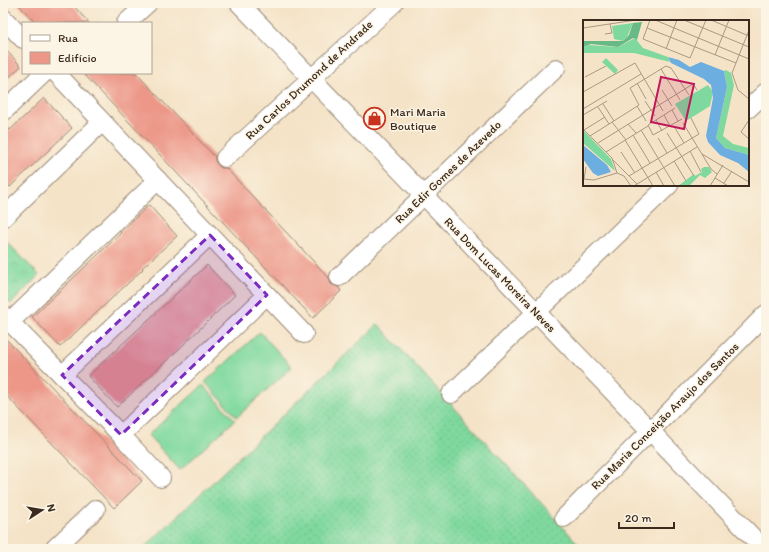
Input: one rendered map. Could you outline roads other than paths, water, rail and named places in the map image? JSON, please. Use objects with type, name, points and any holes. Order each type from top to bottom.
[{"type":"street","points":[[127,22],[148,3]]},
{"type":"street","name":"Rua Dom Lucas Moreira Neves","points":[[239,3],[761,548]]},
{"type":"street","name":"Rua Carlos Drumond de Andrade","points":[[225,158],[394,3]]},
{"type":"street","points":[[3,18],[22,38]]},
{"type":"street","name":"Rua Edir Gomes de Azevedo","points":[[339,277],[556,68]]},
{"type":"street","points":[[3,112],[43,74]]},
{"type":"street","points":[[57,74],[304,334]]},
{"type":"street","points":[[749,108],[766,92]]},
{"type":"street","points":[[3,218],[102,122]]},
{"type":"street","points":[[158,180],[7,318],[161,478]]},
{"type":"street","points":[[451,394],[668,186]]},
{"type":"street","points":[[62,375],[210,235]]},
{"type":"street","points":[[121,435],[267,295]]},
{"type":"street","name":"Rua Maria Conceição Araujo dos Santos","points":[[564,518],[766,314]]},
{"type":"street","points":[[54,549],[96,509]]},
{"type":"place","name":"Mari Maria Boutique","points":[[375,119]]}]
